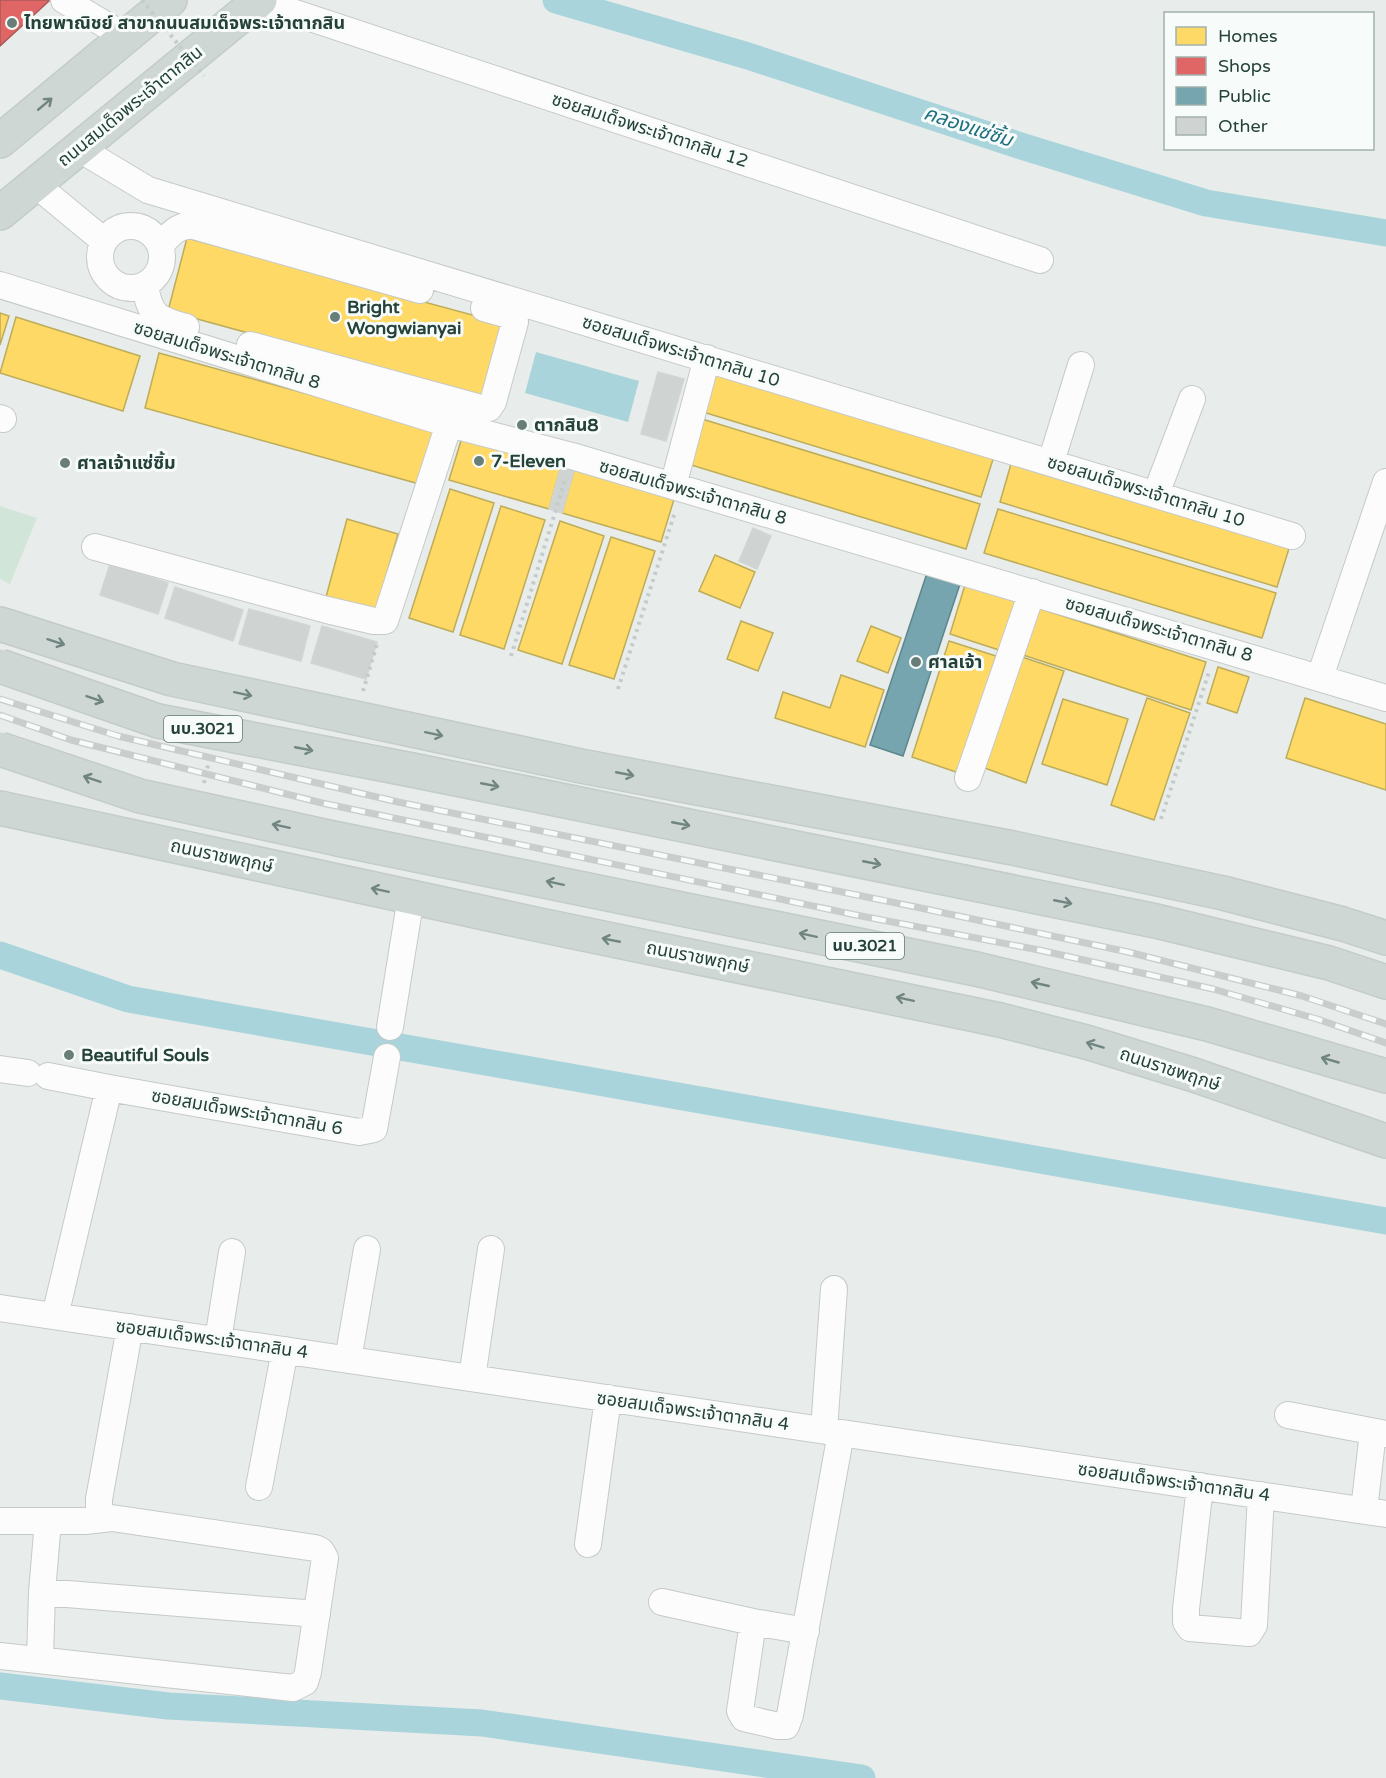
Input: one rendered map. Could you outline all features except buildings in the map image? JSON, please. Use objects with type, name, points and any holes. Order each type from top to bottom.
[{"type":"main road","points":[[0,141],[170,0]]},
{"type":"main road","name":"ถนนสมเด็จพระเจ้าตากสิน","points":[[0,213],[260,0]]},
{"type":"main road","name":"นบ.3021","points":[[0,624],[172,679],[581,766],[1013,848],[1223,893],[1343,924],[1386,938]]},
{"type":"main road","name":"นบ.3021","points":[[0,666],[158,721],[412,770],[1156,921],[1329,963],[1386,982]]},
{"type":"main road","name":"นบ.3021","points":[[0,749],[140,796],[338,839],[976,969],[1207,1023],[1386,1076]]},
{"type":"main road","name":"ถนนราชพฤกษ์","points":[[6,807],[540,925],[1000,1020],[1086,1042],[1191,1074],[1386,1141]]},
{"type":"main road","points":[[1191,1074],[1386,1121]]},
{"type":"street","points":[[64,0],[126,37]]},
{"type":"street","name":"ซอยสมเด็จพระเจ้าตากสิน 12","points":[[260,0],[1040,260]]},
{"type":"street","name":"ซอยสมเด็จพระเจ้าตากสิน 10","points":[[78,148],[148,190],[1292,536]]},
{"type":"street","points":[[35,184],[104,241]]},
{"type":"street","points":[[145,285],[149,307],[158,318],[165,322],[481,408],[489,408],[493,402],[515,326],[512,316],[194,226],[187,225],[178,228],[160,245]]},
{"type":"street","points":[[137,226],[147,230],[155,236],[163,255],[162,266],[157,276],[145,285],[129,289],[110,281],[103,272],[100,262],[100,252],[104,241],[117,228],[137,226]]},
{"type":"street","name":"ซอยสมเด็จพระเจ้าตากสิน 8","points":[[0,285],[449,424],[572,456],[1218,646],[1386,698]]},
{"type":"street","points":[[677,487],[707,358]]},
{"type":"street","points":[[1050,462],[1081,365]]},
{"type":"street","points":[[1156,494],[1192,399]]},
{"type":"street","points":[[95,547],[327,610],[374,621],[385,621],[449,424]]},
{"type":"street","points":[[1320,677],[1384,496]]},
{"type":"street","points":[[968,778],[1032,592]]},
{"type":"street","points":[[390,1027],[411,897]]},
{"type":"street","name":"ซอยสมเด็จพระเจ้าตากสิน 6","points":[[0,1069],[359,1132],[374,1129],[387,1057]]},
{"type":"street","points":[[55,1316],[109,1089]]},
{"type":"street","points":[[348,1360],[367,1249]]},
{"type":"street","points":[[471,1378],[491,1249]]},
{"type":"street","points":[[218,1340],[232,1252]]},
{"type":"street","points":[[753,1622],[740,1711],[744,1718],[786,1726],[806,1631],[832,1431],[834,1289]]},
{"type":"street","name":"ซอยสมเด็จพระเจ้าตากสิน 4","points":[[0,1308],[1375,1512]]},
{"type":"street","points":[[99,1519],[99,1499],[130,1327]]},
{"type":"street","points":[[259,1487],[285,1350]]},
{"type":"street","points":[[588,1544],[608,1398]]},
{"type":"street","points":[[1288,1415],[1380,1433],[1375,1512]]},
{"type":"street","points":[[1200,1486],[1186,1609],[1186,1622],[1190,1628],[1249,1633],[1254,1626],[1261,1495]]},
{"type":"street","points":[[0,1521],[124,1520],[315,1548],[321,1551],[325,1558],[305,1682],[294,1688],[0,1656]]},
{"type":"street","points":[[39,1659],[48,1521]]},
{"type":"street","points":[[42,1592],[317,1614]]},
{"type":"street","points":[[662,1602],[806,1631]]},
{"type":"path","points":[[142,0],[204,76]]},
{"type":"path","points":[[511,656],[572,456]]},
{"type":"path","points":[[618,689],[677,487]]},
{"type":"path","points":[[361,696],[385,621]]},
{"type":"path","points":[[1161,819],[1218,646]]},
{"type":"path","points":[[204,786],[210,751]]},
{"type":"green space","points":[[0,506],[37,518],[10,584],[0,579]]},
{"type":"water","points":[[536,352],[639,381],[628,422],[525,393]]},
{"type":"waterway","name":"คลองแซ่ซิ้ม","points":[[556,0],[748,56],[1021,146],[1206,203],[1386,233]]},
{"type":"waterway","points":[[0,955],[128,999],[1386,1221]]},
{"type":"waterway","points":[[0,1686],[168,1706],[482,1723],[862,1778]]},
{"type":"railway","points":[[0,699],[118,736],[398,802],[1128,952],[1302,996],[1386,1024]]},
{"type":"railway","points":[[0,715],[71,740],[322,803],[856,915],[1039,950],[1213,989],[1317,1019],[1386,1043]]},
{"type":"place","name":"ไทยพาณิชย์ สาขาถนนสมเด็จพระเจ้าตากสิน","points":[[12,23]]},
{"type":"place","name":"Bright Wongwianyai","points":[[335,317]]},
{"type":"place","name":"ตากสิน8","points":[[522,425]]},
{"type":"place","name":"7-Eleven","points":[[479,461]]},
{"type":"place","name":"ศาลเจ้าแซ่ซิ้ม","points":[[65,463]]},
{"type":"place","name":"ศาลเจ้า","points":[[916,662]]},
{"type":"place","name":"Beautiful Souls","points":[[69,1055]]}]
